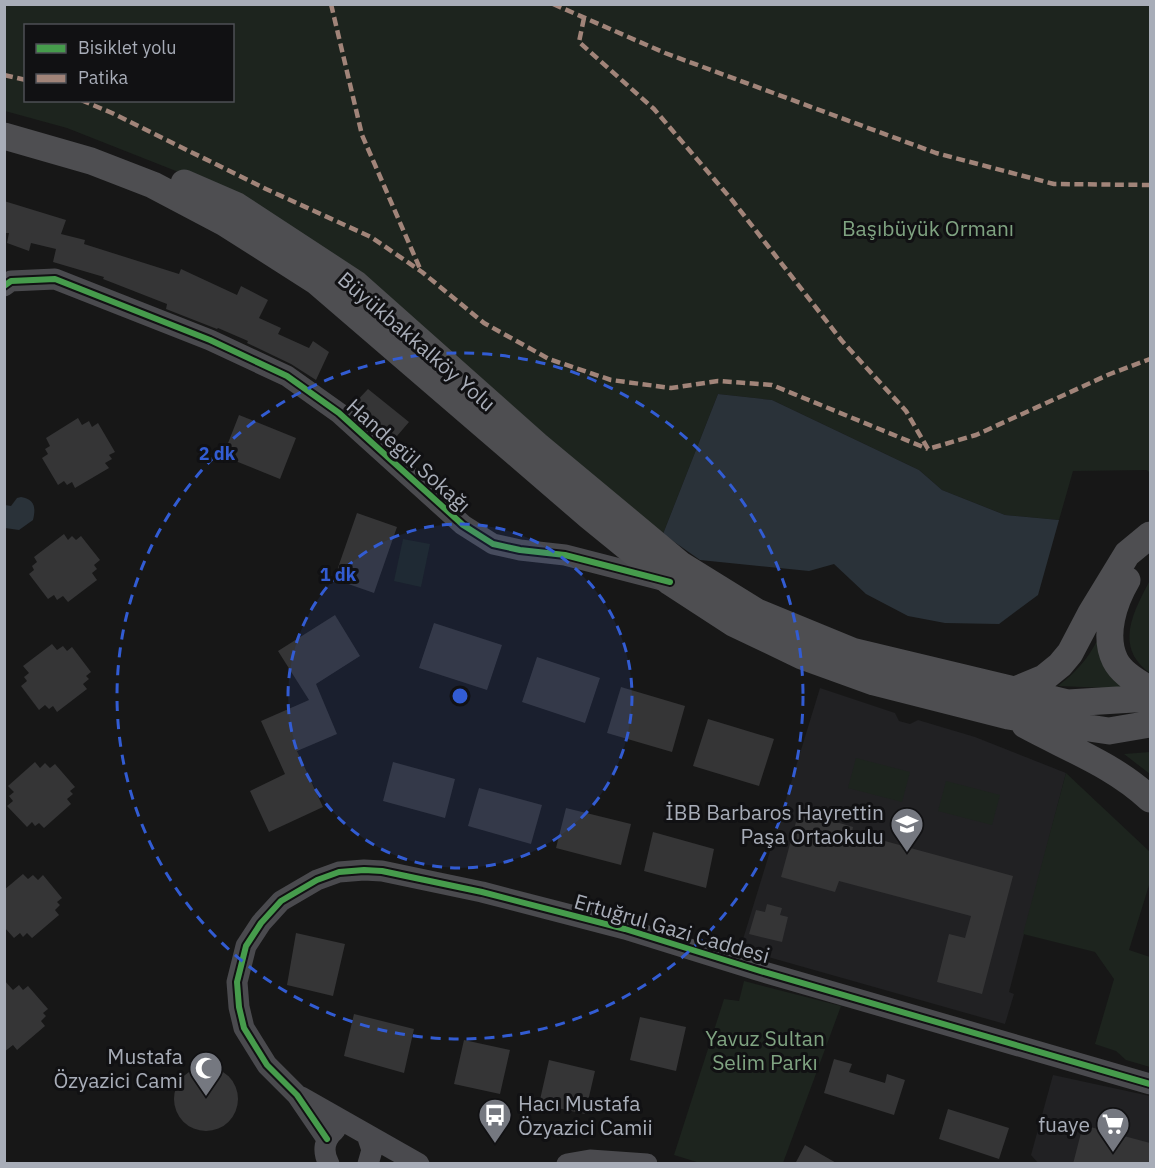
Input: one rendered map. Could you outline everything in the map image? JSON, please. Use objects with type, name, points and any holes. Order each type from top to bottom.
[{"type":"highway","name":"Büyükbakkalköy Yolu","points":[[4,118],[105,147],[237,206],[356,284],[537,445],[681,566],[757,612],[852,651],[1068,703],[1150,698]]},
{"type":"highway","name":"Büyükbakkalköy Yolu","points":[[4,136],[91,161],[153,185],[225,223],[316,281],[589,516],[670,582],[733,623],[802,656],[874,682],[1008,716]]},
{"type":"highway","points":[[1015,690],[1044,678],[1060,665],[1070,653],[1127,554],[1150,535]]},
{"type":"highway","points":[[1150,556],[1129,578],[1119,594],[1111,622],[1110,640],[1115,660],[1123,671],[1150,690]]},
{"type":"highway","points":[[670,582],[697,576]]},
{"type":"highway","points":[[1008,716],[1109,731],[1150,724]]},
{"type":"highway","points":[[1008,716],[1101,763],[1135,784],[1150,799]]},
{"type":"street","name":"Handegül Sokağı","points":[[4,286],[11,281],[55,279],[210,340],[286,376],[339,413],[463,525],[493,544],[520,550],[565,555],[670,582]]},
{"type":"street","name":"Ertuğrul Gazi Caddesi","points":[[327,1139],[297,1095],[267,1065],[244,1028],[237,982],[246,946],[261,923],[281,901],[317,880],[339,872],[364,870],[482,892],[625,929],[1150,1084]]},
{"type":"street","name":"Ertuğrul Gazi Caddesi","points":[[297,1095],[419,1164]]},
{"type":"street","points":[[328,1164],[324,1149],[327,1139],[339,1128],[361,1131],[372,1150],[368,1164]]},
{"type":"street","points":[[567,1164],[590,1160],[647,1164]]},
{"type":"shaded area","points":[[718,394],[772,400],[919,470],[942,490],[1005,515],[1059,520],[1038,595],[999,624],[945,623],[908,616],[866,594],[834,564],[809,571],[700,560],[663,534]]},
{"type":"shaded area","points":[[21,497],[32,502],[33,520],[19,530],[5,528],[5,505],[11,506],[17,498]]},
{"type":"shaded area","name":"İBB Barbaros Hayrettin Paşa Ortaokulu","points":[[820,688],[895,713],[899,721],[910,724],[918,720],[975,737],[1066,773],[1009,992],[1014,994],[1005,1024],[740,949]]},
{"type":"shaded area","points":[[1053,1075],[1150,1096],[1150,1163],[1038,1163],[1031,1155]]},
{"type":"green space","name":"Başıbüyük Ormanı","points":[[4,5],[1150,5],[1150,473],[1147,470],[1073,471],[1059,520],[1005,515],[942,490],[919,470],[772,400],[718,394],[663,534],[181,173],[67,128],[5,111]]},
{"type":"green space","points":[[403,539],[430,544],[421,587],[394,581]]},
{"type":"green space","points":[[1150,580],[1150,673],[1139,663],[1132,652],[1130,628],[1138,604]]},
{"type":"green space","points":[[1097,641],[1133,689],[1058,686],[1080,666]]},
{"type":"green space","points":[[1150,752],[1150,774],[1124,754]]},
{"type":"green space","points":[[856,758],[910,772],[902,802],[848,788]]},
{"type":"green space","points":[[1066,773],[1150,852],[1150,882],[1129,950],[1150,957],[1150,1067],[1126,1060],[1116,1051],[1095,1044],[1114,979],[1095,952],[1023,934]]},
{"type":"green space","points":[[946,781],[1000,795],[992,825],[938,811]]},
{"type":"green space","name":"Yavuz Sultan Selim Parkı","points":[[744,981],[841,1006],[783,1163],[700,1163],[674,1155],[724,999],[739,1001]]},
{"type":"building","points":[[4,201],[66,220],[61,234],[85,240],[84,244],[179,274],[181,269],[237,295],[241,286],[268,300],[259,318],[281,328],[278,334],[309,348],[313,341],[329,352],[316,380],[291,364],[247,343],[248,341],[166,309],[167,304],[103,279],[104,277],[53,262],[56,249],[31,243],[29,251],[7,243],[9,233],[4,233]]},
{"type":"building","points":[[368,389],[409,422],[391,443],[352,406]]},
{"type":"building","points":[[239,415],[296,438],[280,479],[223,456]]},
{"type":"building","points":[[78,418],[82,425],[89,421],[92,427],[98,423],[115,452],[109,455],[112,459],[105,463],[109,468],[75,488],[72,482],[67,485],[64,481],[58,485],[42,458],[48,454],[45,449],[50,446],[46,438]]},
{"type":"building","points":[[357,513],[397,527],[374,593],[334,579]]},
{"type":"building","points":[[64,534],[68,540],[72,536],[76,540],[81,536],[100,560],[94,565],[97,569],[92,573],[97,580],[68,602],[63,596],[57,600],[54,595],[48,599],[29,574],[34,570],[32,566],[37,562],[34,557]]},
{"type":"building","points":[[335,615],[360,656],[316,684],[337,734],[297,751],[323,807],[269,832],[250,791],[285,774],[261,721],[309,700],[278,651]]},
{"type":"building","points":[[434,623],[502,645],[487,690],[419,668]]},
{"type":"building","points":[[52,644],[57,650],[63,646],[67,651],[72,647],[91,672],[86,676],[89,679],[83,684],[87,689],[57,712],[53,706],[49,709],[45,705],[39,710],[21,686],[27,681],[24,677],[29,673],[23,666]]},
{"type":"building","points":[[537,657],[600,678],[585,723],[522,702]]},
{"type":"building","points":[[621,687],[685,706],[672,752],[607,733]]},
{"type":"building","points":[[708,719],[774,739],[759,786],[693,766]]},
{"type":"building","points":[[35,762],[40,768],[45,763],[50,768],[55,764],[75,787],[70,791],[73,794],[67,799],[71,804],[44,828],[39,823],[35,826],[32,822],[27,827],[7,806],[13,801],[9,796],[14,792],[8,786]]},
{"type":"building","points":[[393,762],[455,779],[445,818],[383,801]]},
{"type":"building","points":[[479,788],[542,805],[531,844],[468,826]]},
{"type":"building","points":[[566,808],[631,824],[621,865],[556,848]]},
{"type":"building","points":[[799,811],[853,827],[852,832],[1013,876],[982,994],[937,982],[949,934],[965,938],[971,916],[839,881],[835,892],[781,877]]},
{"type":"building","points":[[653,832],[714,849],[706,888],[644,871]]},
{"type":"building","points":[[23,874],[28,879],[33,875],[38,880],[43,875],[62,898],[57,902],[60,905],[55,910],[59,915],[32,938],[27,933],[23,937],[20,933],[14,938],[4,927],[4,890]]},
{"type":"building","points":[[767,904],[782,908],[780,915],[788,917],[782,942],[749,934],[756,910],[765,912]]},
{"type":"building","points":[[296,933],[345,944],[333,996],[287,985]]},
{"type":"building","points":[[4,980],[13,990],[19,985],[23,990],[28,986],[48,1009],[43,1013],[46,1016],[41,1021],[45,1026],[17,1050],[13,1045],[4,1052]]},
{"type":"building","points":[[354,1014],[414,1029],[404,1073],[344,1056]]},
{"type":"building","points":[[640,1017],[686,1027],[676,1071],[630,1060]]},
{"type":"building","points":[[464,1040],[510,1050],[500,1094],[454,1084]]},
{"type":"building","points":[[834,1059],[852,1064],[849,1072],[885,1083],[887,1074],[905,1080],[894,1115],[824,1093]]},
{"type":"building","points":[[549,1060],[595,1071],[585,1114],[539,1104]]},
{"type":"building","name":"Mustafa Özyazici Cami","points":[[200,1067],[212,1067],[229,1076],[236,1087],[238,1099],[236,1111],[229,1122],[212,1131],[200,1131],[188,1126],[179,1117],[174,1105],[174,1093],[179,1081],[188,1072]]},
{"type":"building","points":[[948,1109],[1009,1128],[999,1159],[939,1139]]},
{"type":"building","name":"fuaye","points":[[1083,1125],[1150,1143],[1150,1164],[1073,1164]]},
{"type":"building","points":[[805,1145],[838,1164],[795,1164]]},
{"type":"marked path","points":[[331,4],[362,135],[421,271]]},
{"type":"marked path","points":[[553,4],[665,53],[936,153],[1054,184],[1150,185]]},
{"type":"marked path","points":[[584,18],[579,42],[654,109],[732,200],[842,341],[906,411],[928,449],[976,435],[1110,374],[1150,359]]},
{"type":"marked path","points":[[4,75],[24,80]]},
{"type":"marked path","points":[[86,102],[371,237],[422,272],[484,323],[549,359],[611,380],[671,388],[718,381],[772,385],[928,449]]},
{"type":"cycle path","points":[[4,286],[11,281],[55,279],[210,340],[287,376],[339,413],[463,525],[493,544],[520,550],[565,555],[670,582]]},
{"type":"cycle path","points":[[327,1139],[297,1095],[267,1065],[244,1028],[237,982],[246,946],[261,923],[281,901],[317,880],[339,872],[364,870],[382,871],[482,892],[625,929],[757,970],[1150,1084]]},
{"type":"place","name":"İBB Barbaros Hayrettin Paşa Ortaokulu","points":[[907,853]]},
{"type":"place","name":"Mustafa Özyazici Cami","points":[[206,1097]]},
{"type":"place","name":"Hacı Mustafa Özyazici Camii","points":[[495,1144]]},
{"type":"place","name":"fuaye","points":[[1113,1153]]}]
